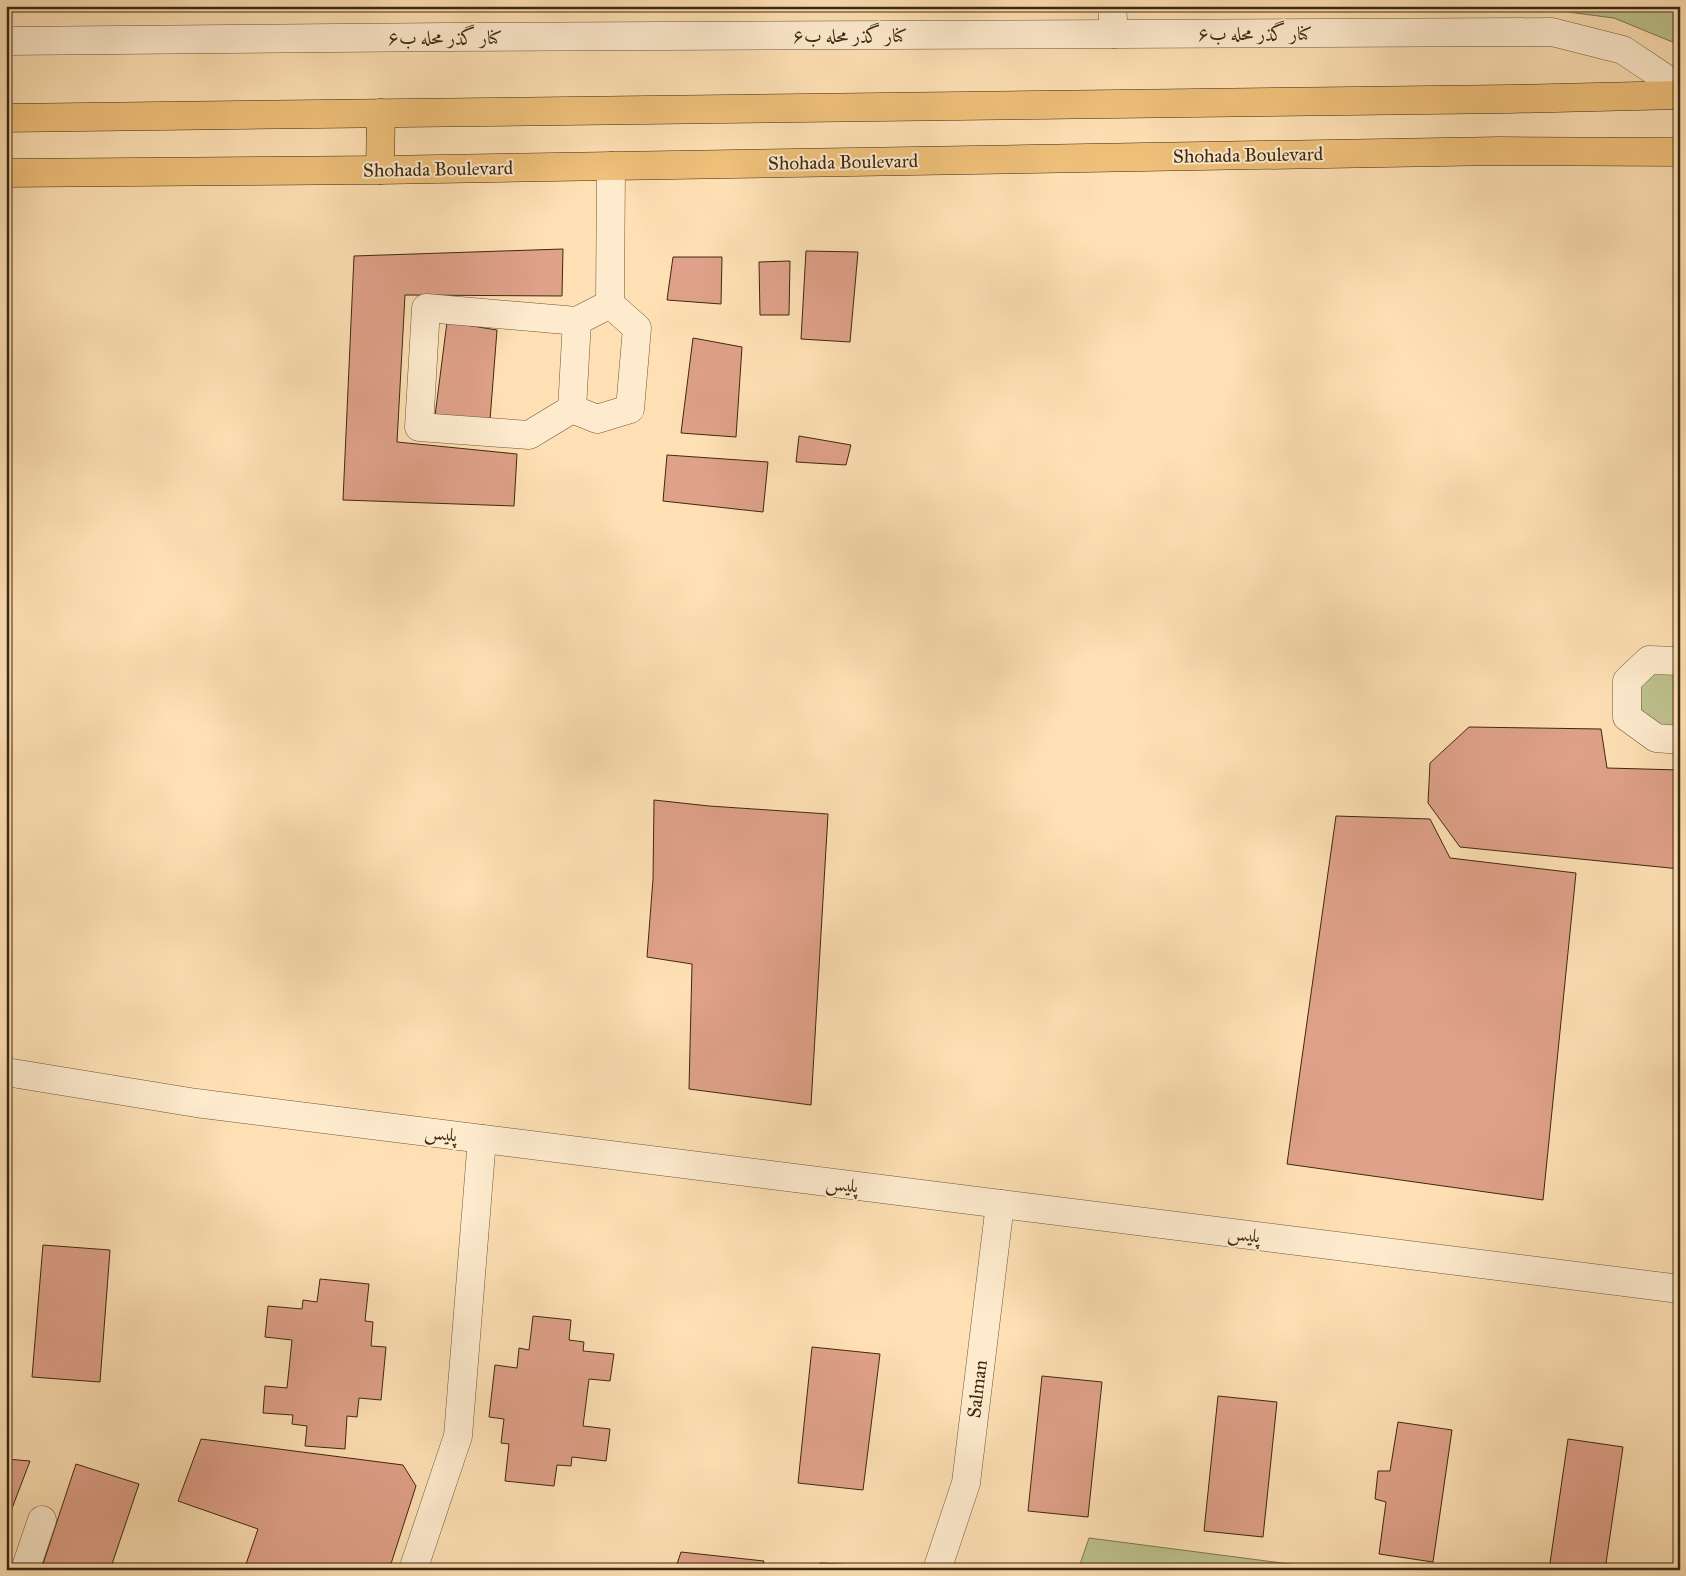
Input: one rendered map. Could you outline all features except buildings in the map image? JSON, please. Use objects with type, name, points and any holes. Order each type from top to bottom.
[{"type":"main road","points":[[6,118],[1509,99],[1680,95]]},
{"type":"main road","points":[[380,170],[381,113]]},
{"type":"main road","name":"Shohada Boulevard","points":[[6,173],[380,170],[1480,152],[1680,152]]},
{"type":"street","points":[[1112,6],[1114,34]]},
{"type":"street","name":"کنار گذر محله ب۶","points":[[6,41],[1552,32],[1623,50],[1680,88]]},
{"type":"street","points":[[572,409],[597,419],[630,409],[637,328],[610,304],[611,166]]},
{"type":"street","points":[[572,409],[529,435],[419,427],[426,308],[577,321],[610,304]]},
{"type":"street","points":[[572,409],[577,321]]},
{"type":"street","points":[[1680,661],[1649,660],[1627,681],[1627,717],[1656,738],[1680,740]]},
{"type":"street","name":"پلیس","points":[[6,1072],[196,1103],[1680,1288]]},
{"type":"street","points":[[413,1570],[458,1436],[482,1139]]},
{"type":"street","name":"Salman","points":[[937,1570],[966,1483],[1000,1204]]},
{"type":"street","points":[[25,1570],[42,1520]]},
{"type":"green space","points":[[1153,6],[1680,6],[1680,44],[1614,18],[1529,7],[1479,10]]},
{"type":"green space","points":[[1652,671],[1680,671],[1680,733],[1648,725],[1639,709],[1637,702],[1638,692]]},
{"type":"green space","points":[[1089,1538],[1336,1570],[1078,1570]]}]
